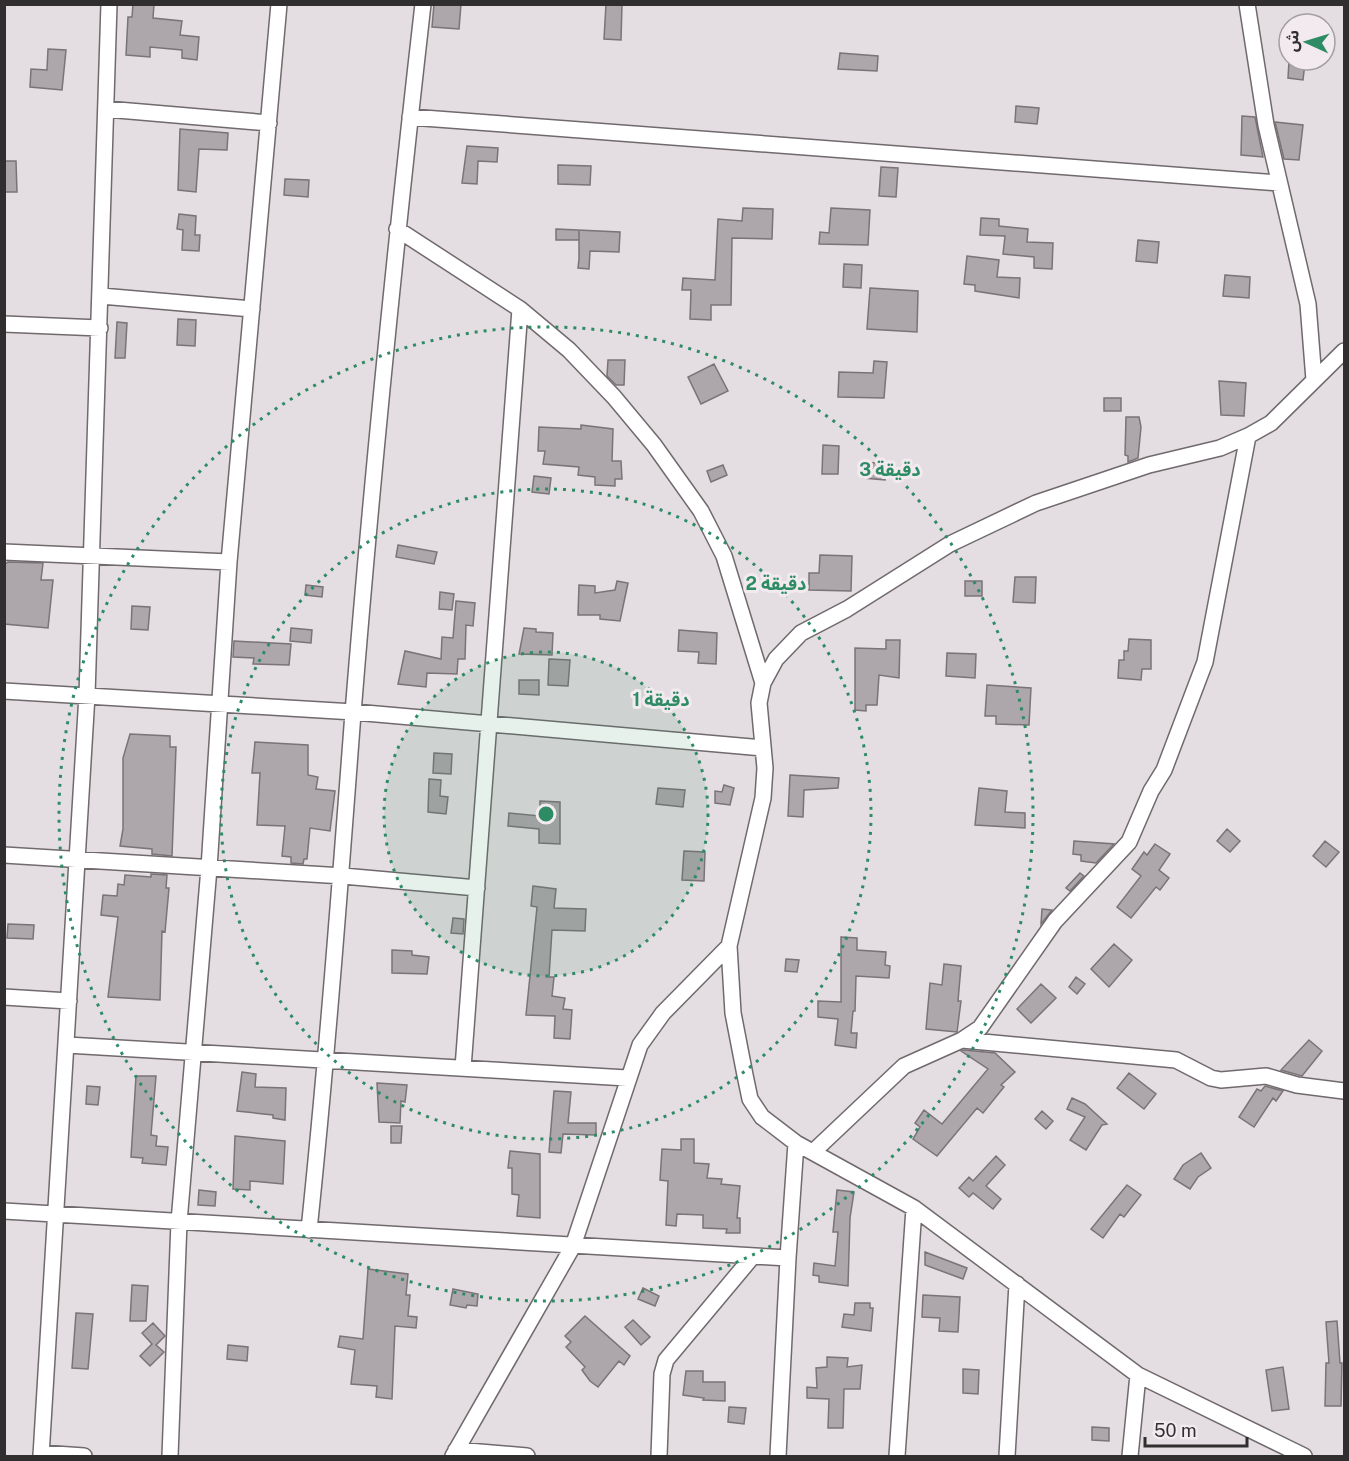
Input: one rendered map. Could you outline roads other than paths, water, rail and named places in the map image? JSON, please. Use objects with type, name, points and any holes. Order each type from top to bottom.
[{"type":"street","points":[[84,1456],[41,1455],[87,695],[109,4]]},
{"type":"street","points":[[170,1456],[179,1222],[209,868],[229,562],[279,4]]},
{"type":"street","points":[[309,1230],[327,1059],[354,712],[397,229],[423,4]]},
{"type":"street","points":[[1247,4],[1266,125],[1308,304],[1314,380]]},
{"type":"street","points":[[106,108],[269,123]]},
{"type":"street","points":[[410,117],[1279,183]]},
{"type":"street","points":[[397,229],[520,309],[568,350],[614,397],[654,445],[701,511],[724,556],[763,683]]},
{"type":"street","points":[[101,296],[252,309]]},
{"type":"street","points":[[463,1068],[520,309]]},
{"type":"street","points":[[4,324],[100,328]]},
{"type":"street","points":[[1304,1456],[1138,1375],[914,1208],[796,1143],[762,1117],[750,1099],[733,1013],[729,946],[763,798],[763,748],[759,703],[763,683],[776,659],[801,633],[847,609],[950,543],[1036,503],[1149,465],[1220,448],[1248,436],[1271,423],[1344,351]]},
{"type":"street","points":[[813,1152],[904,1066],[928,1053],[962,1040],[980,1028],[1055,921],[1129,842],[1151,791],[1164,770],[1205,662],[1248,436]]},
{"type":"street","points":[[4,552],[229,562]]},
{"type":"street","points":[[4,691],[354,712],[763,748]]},
{"type":"street","points":[[4,855],[343,876],[477,888]]},
{"type":"street","points":[[527,1456],[454,1453],[573,1246],[627,1078],[640,1045],[663,1013],[729,946]]},
{"type":"street","points":[[4,997],[69,1001]]},
{"type":"street","points":[[962,1040],[1176,1060],[1211,1078],[1266,1076],[1297,1085],[1344,1091]]},
{"type":"street","points":[[67,1046],[327,1059],[627,1078]]},
{"type":"street","points":[[778,1456],[796,1143]]},
{"type":"street","points":[[897,1456],[914,1208]]},
{"type":"street","points":[[4,1210],[788,1258]]},
{"type":"street","points":[[658,1456],[662,1374],[666,1360],[753,1256]]},
{"type":"street","points":[[1007,1456],[1017,1284]]},
{"type":"street","points":[[1130,1456],[1138,1375]]}]
